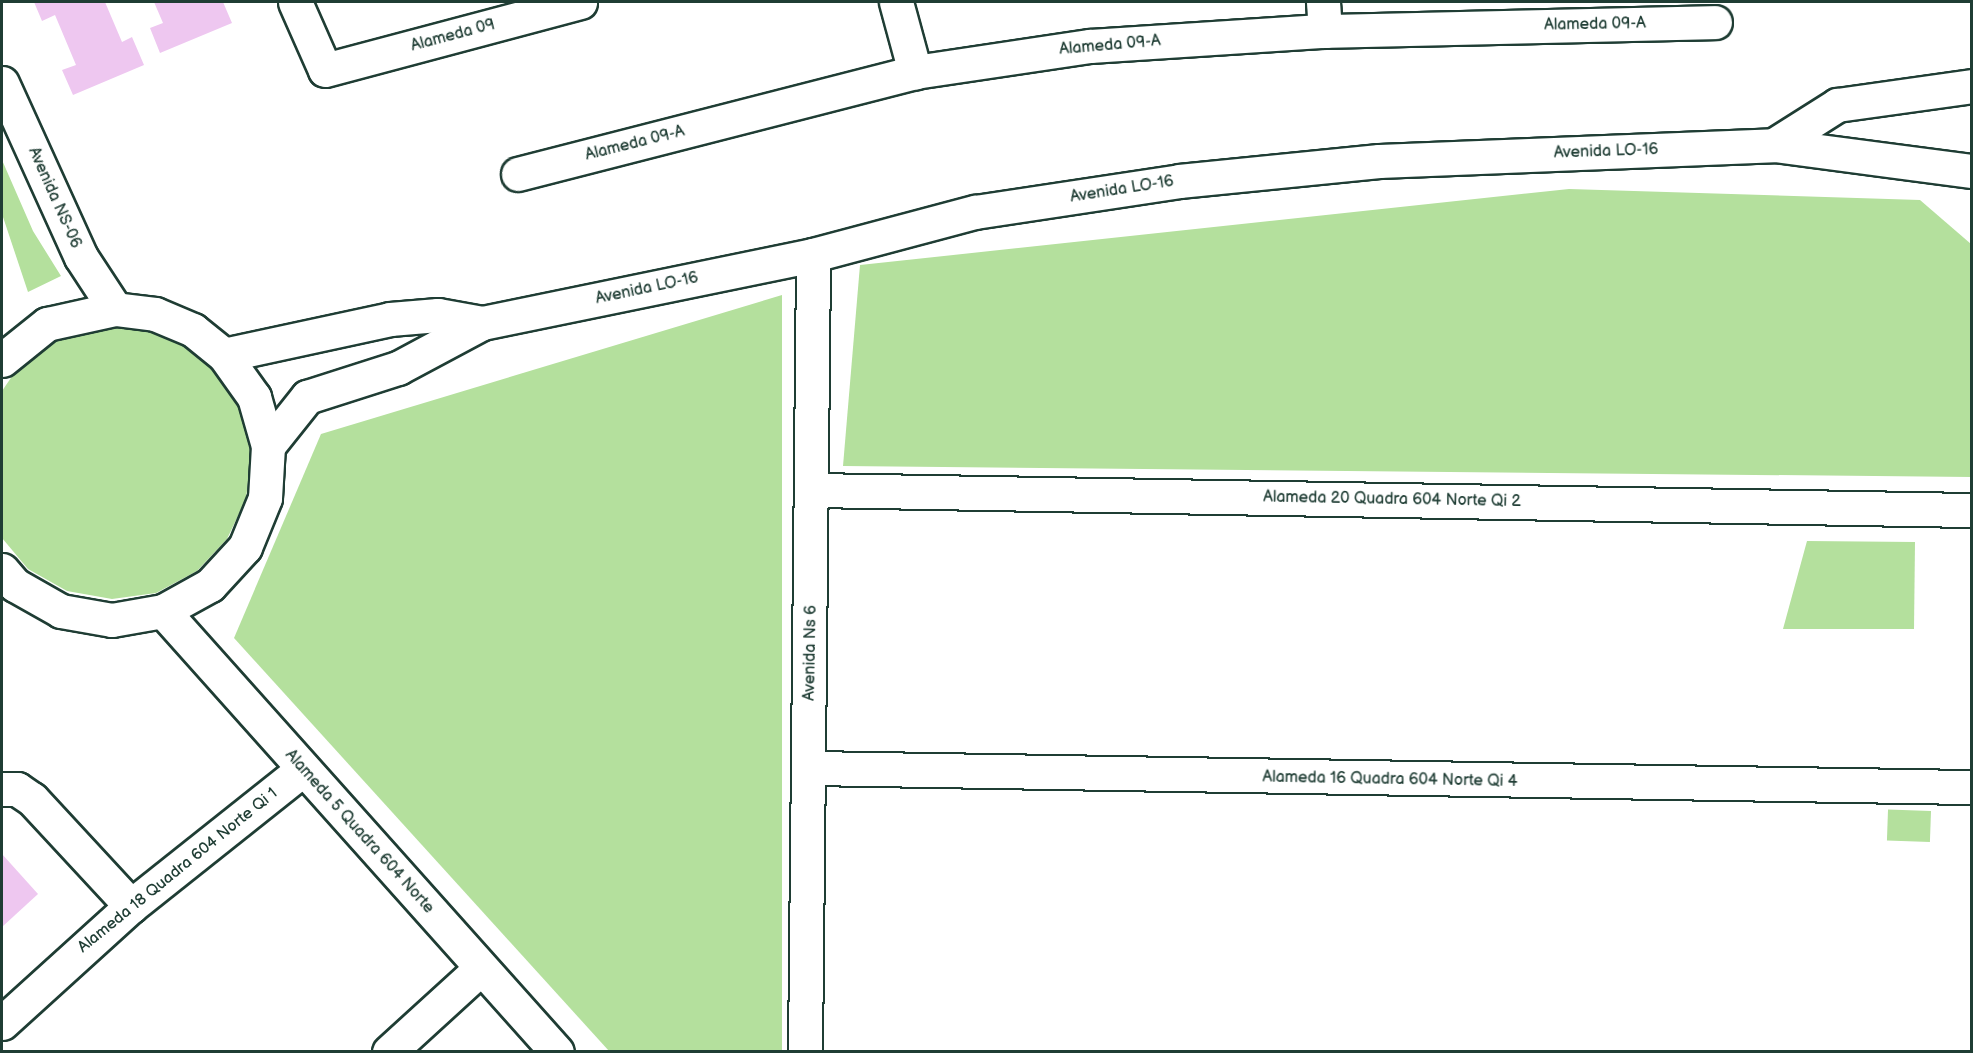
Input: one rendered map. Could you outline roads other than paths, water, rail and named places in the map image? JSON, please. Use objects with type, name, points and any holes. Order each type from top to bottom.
[{"type":"street","name":"Alameda 09","points":[[295,2],[325,70],[580,2]]},
{"type":"street","points":[[896,2],[915,72]]},
{"type":"street","name":"Alameda 09-A","points":[[518,174],[915,72],[1090,46],[1324,16],[1715,21]]},
{"type":"street","name":"Avenida NS-06","points":[[2,83],[81,257],[115,309]]},
{"type":"street","points":[[1774,145],[1837,105],[1971,86]]},
{"type":"street","name":"Avenida LO-16","points":[[268,446],[307,397],[398,368],[482,323],[813,255],[975,212],[1179,181],[1378,161],[1774,145],[1971,171]]},
{"type":"street","name":"Avenida Ns 6","points":[[805,1052],[813,490],[813,255]]},
{"type":"street","points":[[2,360],[47,324],[115,309],[155,314],[193,330],[225,355],[254,397],[268,446],[265,498],[245,547],[210,585],[163,611],[102,618],[61,611],[6,581]]},
{"type":"street","name":"Avenida LO-16","points":[[225,355],[390,319],[438,315],[482,323]]},
{"type":"street","name":"Alameda 20 Quadra 604 Norte Qi 2","points":[[813,490],[1971,510]]},
{"type":"street","name":"Alameda 5 Quadra 604 Norte","points":[[163,611],[480,969],[557,1052]]},
{"type":"street","name":"Alameda 16 Quadra 604 Norte Qi 4","points":[[810,768],[1971,787]]},
{"type":"street","name":"Alameda 18 Quadra 604 Norte Qi 1","points":[[2,1023],[131,906],[303,769]]},
{"type":"street","points":[[2,789],[17,789],[32,799],[131,906]]},
{"type":"street","points":[[389,1052],[480,969]]}]
